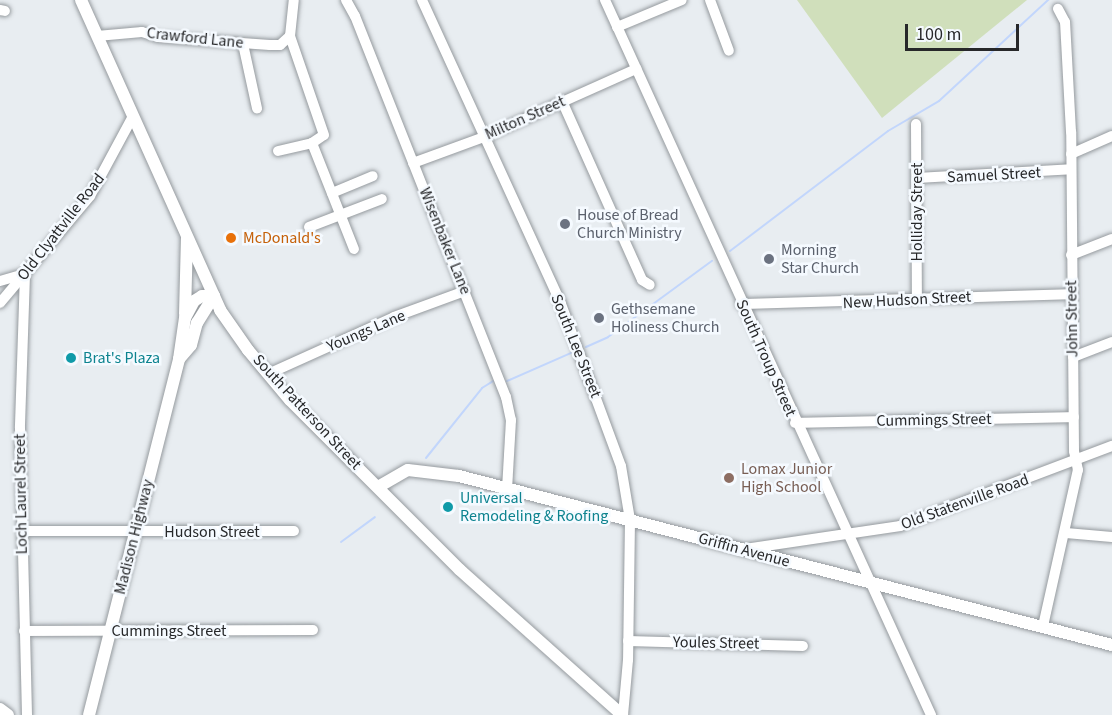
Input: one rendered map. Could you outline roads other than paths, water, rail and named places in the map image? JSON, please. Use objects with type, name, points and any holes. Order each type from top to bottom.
[{"type":"main road","name":"South Patterson Street","points":[[81,0],[214,296],[228,322],[268,375],[460,570],[623,715]]},
{"type":"main road","points":[[187,234],[191,320],[205,318],[228,322]]},
{"type":"main road","name":"Madison Highway","points":[[89,715],[179,359],[191,345],[191,320],[214,296]]},
{"type":"main road","name":"Griffin Avenue","points":[[378,487],[416,470],[507,489],[1112,645]]},
{"type":"main road","points":[[0,709],[8,715]]},
{"type":"street","points":[[278,151],[312,143],[324,135],[324,127],[309,94],[290,36],[294,0]]},
{"type":"street","name":"Wisenbaker Lane","points":[[345,0],[465,291],[510,414],[507,489]]},
{"type":"street","name":"South Lee Street","points":[[422,0],[582,356],[621,465],[630,520],[628,641],[623,715]]},
{"type":"street","name":"South Troup Street","points":[[605,0],[795,423],[931,715]]},
{"type":"street","points":[[617,27],[682,0]]},
{"type":"street","points":[[710,0],[729,51]]},
{"type":"street","name":"John Street","points":[[1042,626],[1077,483],[1071,255],[1071,154],[1065,22],[1058,9]]},
{"type":"street","name":"Crawford Lane","points":[[97,36],[142,32],[243,44],[280,45],[290,36]]},
{"type":"street","points":[[243,44],[257,108]]},
{"type":"street","name":"Milton Street","points":[[413,163],[484,136],[636,69]]},
{"type":"street","points":[[562,101],[642,280],[650,285]]},
{"type":"street","name":"Old Clyattville Road","points":[[0,303],[90,195],[133,116]]},
{"type":"street","name":"Holliday Street","points":[[916,124],[917,299]]},
{"type":"street","points":[[1071,154],[1112,136]]},
{"type":"street","points":[[312,143],[354,249]]},
{"type":"street","name":"Samuel Street","points":[[917,178],[1071,169]]},
{"type":"street","points":[[332,193],[372,176]]},
{"type":"street","points":[[309,227],[382,199]]},
{"type":"street","points":[[1071,255],[1112,239]]},
{"type":"street","points":[[0,281],[25,274]]},
{"type":"street","name":"Loch Laurel Street","points":[[25,274],[20,387],[27,715]]},
{"type":"street","name":"Youngs Lane","points":[[268,375],[394,317],[465,291]]},
{"type":"street","name":"New Hudson Street","points":[[741,304],[1072,294]]},
{"type":"street","points":[[1073,357],[1112,342]]},
{"type":"street","name":"Cummings Street","points":[[795,423],[1074,417]]},
{"type":"street","name":"Old Statenville Road","points":[[742,549],[848,534],[927,517],[1112,446]]},
{"type":"street","name":"Hudson Street","points":[[22,531],[294,531]]},
{"type":"street","points":[[1066,532],[1112,537]]},
{"type":"street","name":"Cummings Street","points":[[24,631],[313,630]]},
{"type":"street","name":"Youles Street","points":[[628,641],[803,646]]},
{"type":"waterway","points":[[730,251],[888,131],[939,101],[1048,0]]},
{"type":"waterway","points":[[586,347],[608,337],[712,261]]},
{"type":"waterway","points":[[507,381],[573,352]]},
{"type":"waterway","points":[[426,458],[482,388],[493,381]]},
{"type":"waterway","points":[[341,542],[375,517]]},
{"type":"place","name":"House of Bread Church Ministry","points":[[565,224]]},
{"type":"place","name":"McDonald's","points":[[231,238]]},
{"type":"place","name":"Morning Star Church","points":[[769,259]]},
{"type":"place","name":"Gethsemane Holiness Church","points":[[599,318]]},
{"type":"place","name":"Brat's Plaza","points":[[71,358]]},
{"type":"place","name":"Lomax Junior High School","points":[[729,478]]},
{"type":"place","name":"Universal Remodeling & Roofing","points":[[448,507]]}]
